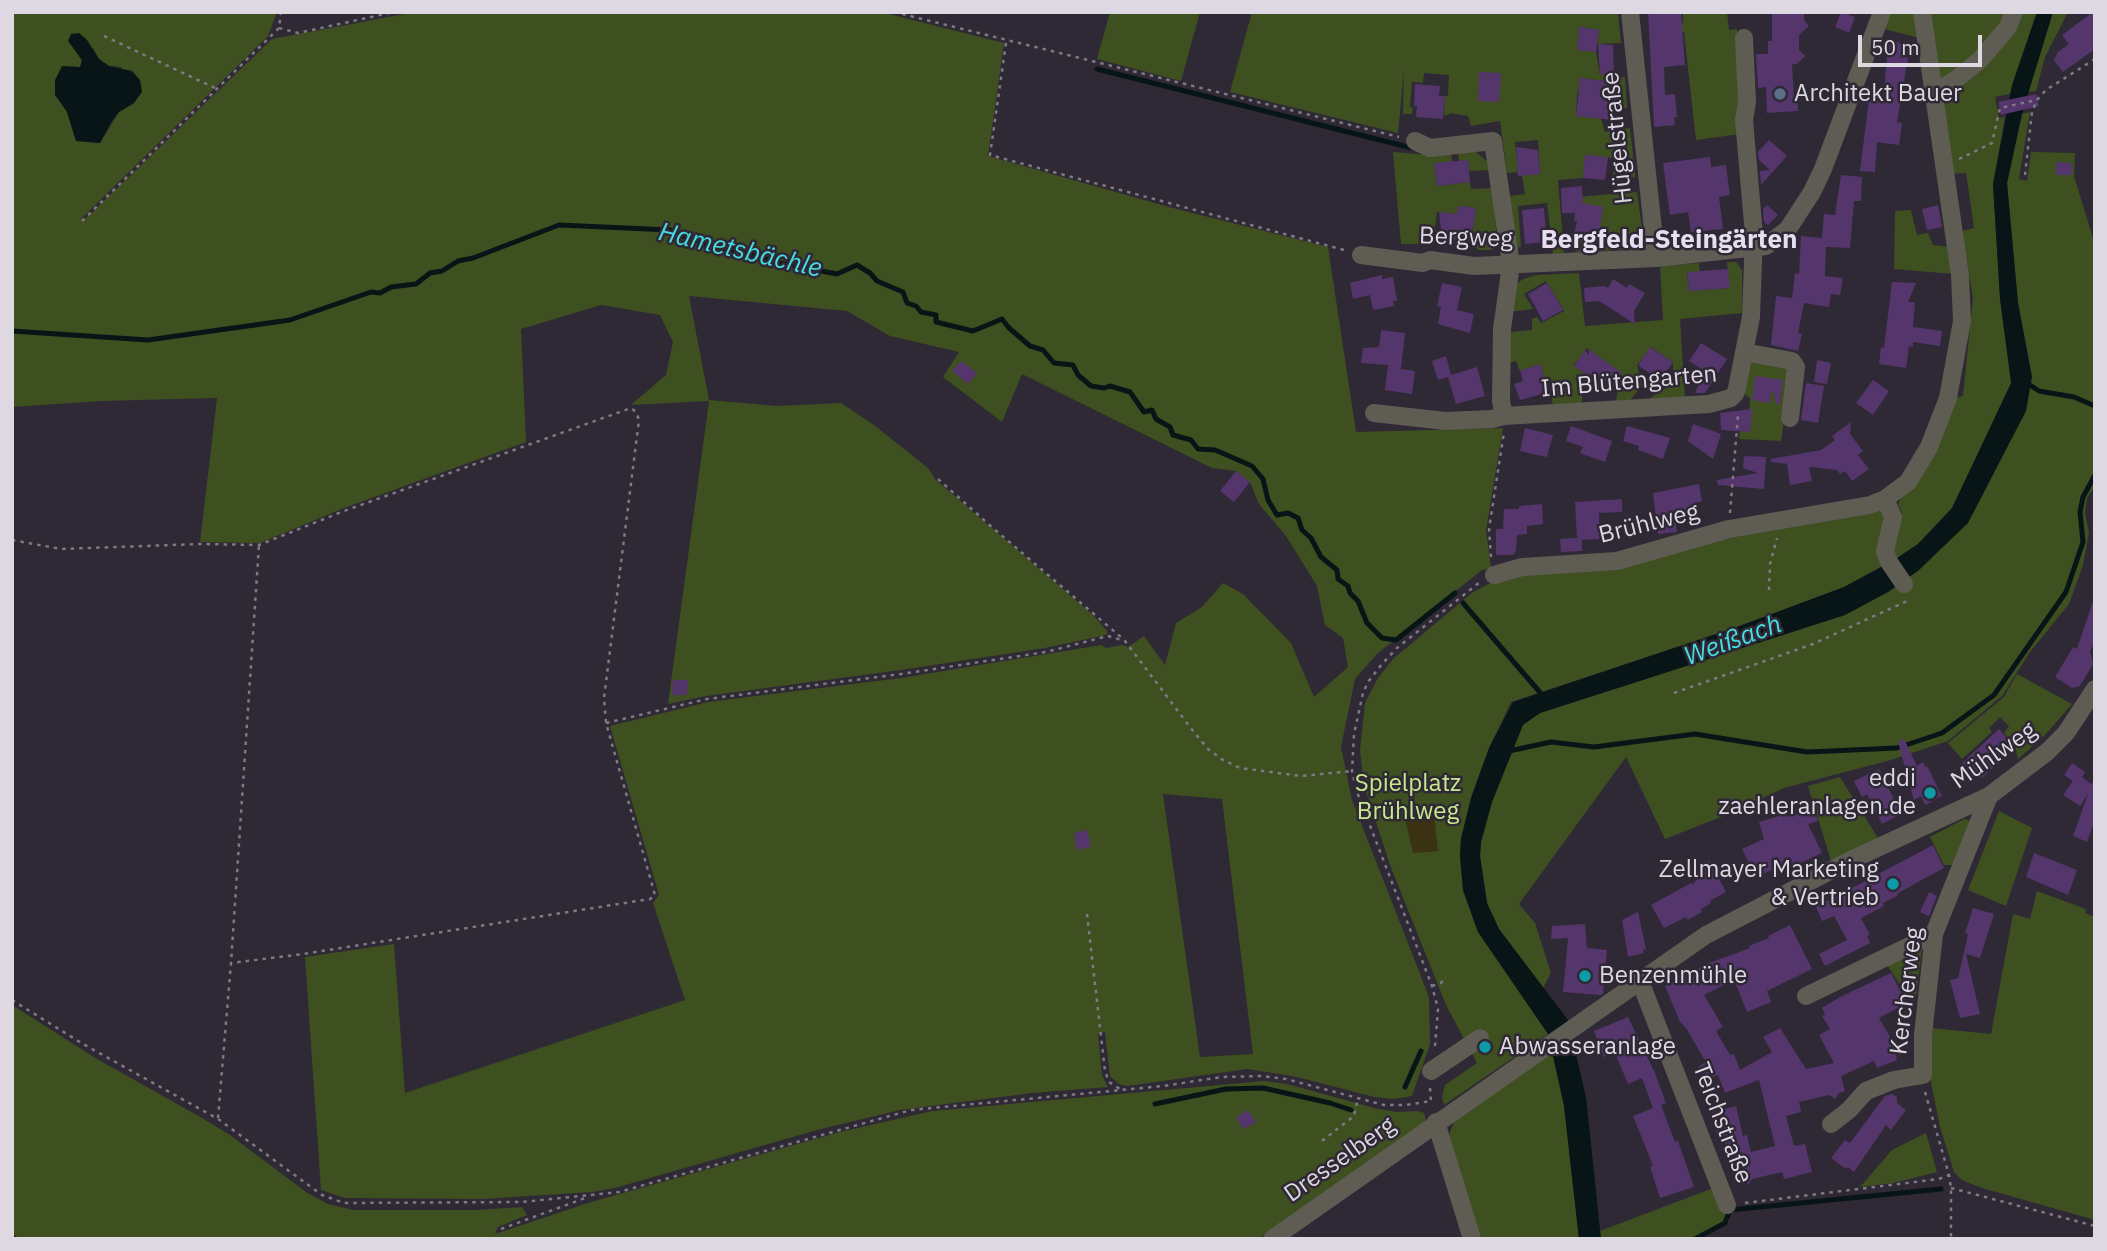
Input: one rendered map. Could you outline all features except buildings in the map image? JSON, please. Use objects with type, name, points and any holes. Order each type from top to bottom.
[{"type":"street","name":"Hügelstraße","points":[[1630,12],[1656,258]]},
{"type":"street","name":"Bergweg","points":[[1361,255],[1423,263],[1430,260],[1474,266],[1511,265],[1656,258],[1754,249],[1776,240],[1788,229],[1823,169],[1882,12]]},
{"type":"street","name":"Brühlweg","points":[[1494,575],[1522,568],[1617,561],[1728,529],[1870,505],[1885,499],[1908,482],[1929,447],[1951,386],[1962,321],[1954,203],[1943,164],[1922,12]]},
{"type":"street","points":[[1933,93],[1955,80],[1995,45],[2008,27],[2014,12]]},
{"type":"street","name":"Im Blütengarten","points":[[1374,413],[1421,420],[1492,419],[1504,416],[1709,404],[1731,398],[1735,394],[1751,317],[1754,249],[1744,120],[1747,102],[1744,38]]},
{"type":"street","points":[[1423,144],[1493,141],[1511,265],[1502,329],[1504,416]]},
{"type":"street","points":[[1744,352],[1792,361],[1796,367],[1790,418]]},
{"type":"street","points":[[1885,499],[1893,517],[1885,551],[1903,584]]},
{"type":"street","name":"Mühlweg","points":[[1436,1122],[1706,935],[1841,865],[1989,796],[2047,752],[2066,733],[2095,689]]},
{"type":"street","name":"Kercherweg","points":[[1831,1124],[1849,1110],[1866,1091],[1894,1080],[1923,1075],[1923,1035],[1934,934],[1989,796]]},
{"type":"street","points":[[1806,996],[1934,934]]},
{"type":"street","name":"Teichstraße","points":[[1640,981],[1727,1205]]},
{"type":"street","points":[[1431,1070],[1480,1038]]},
{"type":"street","points":[[1436,1122],[1472,1239]]},
{"type":"street","name":"Dresselberg","points":[[1272,1239],[1436,1122]]},
{"type":"path","points":[[82,221],[279,28],[281,12]]},
{"type":"path","points":[[279,28],[298,33],[394,12]]},
{"type":"path","points":[[894,12],[1423,144]]},
{"type":"path","points":[[104,36],[216,89]]},
{"type":"path","points":[[1007,41],[990,155],[1361,255]]},
{"type":"path","points":[[2025,175],[2032,112],[2038,100],[2046,90],[2095,59]]},
{"type":"path","points":[[1943,164],[1965,158],[1993,143],[2000,108],[2038,100]]},
{"type":"path","points":[[1728,529],[1738,409],[1735,394]]},
{"type":"path","points":[[12,540],[61,549],[186,544],[259,545],[344,511],[631,408],[636,412],[639,420],[604,698],[606,723],[655,895],[650,899],[231,963]]},
{"type":"path","points":[[1436,1122],[1431,1101],[1431,1070],[1438,1009],[1432,986],[1357,792],[1352,771],[1354,734],[1368,682],[1397,648],[1477,583],[1494,575],[1489,529],[1505,428],[1504,416]]},
{"type":"path","points":[[939,479],[1125,641],[1193,731],[1223,760],[1240,768],[1301,776],[1352,771]]},
{"type":"path","points":[[1769,590],[1770,564],[1781,522]]},
{"type":"path","points":[[218,1119],[259,545]]},
{"type":"path","points":[[1674,693],[1813,644],[1908,602],[1903,584]]},
{"type":"path","points":[[606,723],[707,699],[1020,656],[1108,636],[1125,641]]},
{"type":"path","points":[[1087,914],[1105,1071],[1109,1082],[1123,1090]]},
{"type":"path","points":[[1432,986],[1441,983],[1446,977]]},
{"type":"path","points":[[12,1000],[83,1044],[218,1119],[322,1195],[344,1203],[500,1203],[591,1196],[618,1192],[911,1110],[1123,1090],[1222,1077],[1261,1076],[1286,1080],[1384,1105],[1431,1101]]},
{"type":"path","name":"Kercherweg","points":[[1923,1075],[1927,1103],[1949,1175],[1951,1239]]},
{"type":"path","points":[[1322,1141],[1354,1116],[1359,1098]]},
{"type":"path","points":[[1727,1205],[1939,1180],[1949,1175]]},
{"type":"path","points":[[1951,1188],[2095,1226]]},
{"type":"path","points":[[501,1229],[591,1196]]},
{"type":"green space","points":[[12,12],[277,12],[268,36],[81,219],[83,221],[272,39],[415,12],[881,12],[1004,43],[988,156],[1169,207],[1328,247],[1356,432],[1503,428],[1486,530],[1491,568],[1482,570],[1378,653],[1355,679],[1341,747],[1352,800],[1429,997],[1430,1044],[1412,1096],[1394,1099],[1374,1097],[1297,1077],[1248,1069],[1127,1086],[1119,1084],[1110,1076],[1105,1032],[1098,1034],[1102,1075],[1108,1087],[1032,1093],[900,1110],[817,1130],[615,1188],[483,1199],[344,1198],[321,1190],[305,957],[394,944],[405,1093],[685,1000],[653,903],[659,895],[610,726],[708,702],[901,678],[1101,645],[1106,648],[1122,645],[1128,647],[1144,636],[1165,665],[1176,623],[1202,607],[1223,583],[1243,594],[1291,643],[1314,697],[1348,667],[1343,638],[1325,625],[1317,586],[1286,536],[1259,504],[1250,482],[1236,471],[1212,468],[1022,374],[1002,422],[943,377],[959,352],[890,336],[847,311],[689,296],[709,400],[777,406],[841,403],[874,425],[928,468],[935,479],[1093,615],[1108,632],[1106,635],[1045,648],[706,696],[668,704],[709,401],[631,405],[666,375],[673,342],[660,315],[601,305],[521,329],[526,442],[344,508],[260,543],[200,542],[217,398],[12,407]],"holes":[[[93,48],[99,59],[109,66],[121,67],[134,103],[119,112],[100,143],[76,141],[67,112],[82,61],[77,53]],[[1163,794],[1222,799],[1253,1054],[1200,1057]]]},
{"type":"green space","points":[[1110,12],[1200,12],[1181,81],[1097,59]]},
{"type":"green space","points":[[1252,12],[1618,12],[1621,43],[1597,44],[1599,30],[1580,27],[1577,49],[1596,52],[1600,74],[1614,73],[1616,77],[1625,77],[1627,108],[1614,110],[1602,105],[1605,81],[1581,78],[1576,115],[1601,119],[1605,132],[1630,128],[1634,164],[1630,164],[1630,168],[1635,170],[1635,177],[1613,182],[1614,158],[1586,155],[1583,178],[1558,180],[1564,253],[1553,254],[1547,203],[1518,206],[1521,247],[1514,248],[1509,196],[1525,194],[1522,175],[1540,174],[1538,140],[1515,142],[1518,172],[1507,173],[1500,121],[1471,126],[1468,116],[1450,113],[1444,115],[1449,75],[1424,73],[1423,83],[1412,82],[1412,114],[1403,114],[1404,71],[1398,133],[1230,92]]},
{"type":"green space","points":[[1683,12],[1727,12],[1729,30],[1737,29],[1742,102],[1740,134],[1696,140],[1684,32],[1666,32],[1665,24],[1683,23]]},
{"type":"green space","points":[[1891,12],[1917,12],[1919,38],[1884,29]]},
{"type":"green space","points":[[1930,12],[2037,12],[2010,94],[1995,97],[1999,118],[2005,117],[1993,184],[2000,299],[2012,383],[1952,508],[1918,544],[1894,560],[1891,546],[1902,513],[1898,504],[1953,399],[1963,396],[1973,298],[1962,231],[1974,228],[1966,173],[1953,174]]},
{"type":"green space","points":[[2053,12],[2068,12],[2045,57],[2036,91],[2028,92]]},
{"type":"green space","points":[[2030,112],[2019,179],[2027,181],[2031,152],[2075,153],[2074,176],[2095,245],[2095,486],[2087,498],[2085,513],[2089,533],[2083,565],[2069,604],[2030,652],[2002,696],[1948,741],[1891,760],[1784,788],[1731,813],[1665,839],[1626,757],[1519,904],[1535,923],[1551,973],[1543,988],[1499,929],[1487,903],[1480,856],[1492,802],[1523,724],[1540,713],[1845,615],[1888,592],[1919,570],[2032,377],[2018,303],[2007,183],[2022,114]]},
{"type":"green space","points":[[1474,150],[1490,164],[1491,170],[1469,171],[1468,160],[1459,161],[1458,151]]},
{"type":"green space","points":[[1393,152],[1428,155],[1451,152],[1452,162],[1434,164],[1437,186],[1470,182],[1471,189],[1493,188],[1497,241],[1495,247],[1491,250],[1478,250],[1471,241],[1476,208],[1459,206],[1457,214],[1437,212],[1435,227],[1422,225],[1420,244],[1401,244]]},
{"type":"green space","points":[[1637,192],[1643,237],[1635,249],[1576,252],[1574,234],[1601,240],[1603,229],[1599,228],[1577,202],[1578,197]]},
{"type":"green space","points":[[1911,210],[1917,235],[1928,233],[1933,245],[1950,247],[1954,274],[1894,269],[1895,211]]},
{"type":"green space","points":[[1727,262],[1736,262],[1742,270],[1742,313],[1680,319],[1685,397],[1649,399],[1668,386],[1673,377],[1673,362],[1651,347],[1637,365],[1642,386],[1630,400],[1616,401],[1621,373],[1587,348],[1574,365],[1589,376],[1582,389],[1582,403],[1553,405],[1549,379],[1545,380],[1540,364],[1520,371],[1516,361],[1509,363],[1509,332],[1532,330],[1532,319],[1537,317],[1541,323],[1564,311],[1546,281],[1524,294],[1533,309],[1509,312],[1515,285],[1523,279],[1536,275],[1579,273],[1585,326],[1663,320],[1660,266],[1699,263],[1700,272],[1687,273],[1689,291],[1729,288]]},
{"type":"green space","points":[[1750,359],[1792,365],[1781,441],[1739,439],[1749,414],[1750,398],[1744,394]]},
{"type":"green space","name":"Spielplatz Brühlweg","points":[[1880,506],[1885,512],[1885,565],[1844,587],[1737,627],[1511,702],[1489,748],[1471,798],[1461,839],[1463,890],[1478,932],[1548,1034],[1444,1105],[1442,1097],[1445,1085],[1477,1063],[1446,1005],[1390,865],[1364,785],[1360,750],[1365,703],[1378,678],[1393,659],[1473,592],[1496,580],[1686,547]]},
{"type":"green space","points":[[2017,674],[2072,704],[2045,735],[2018,759],[2015,746],[2004,733],[2009,726],[2000,717],[1989,728],[1992,732],[1962,759],[1948,743],[2004,697]]},
{"type":"green space","points":[[1840,777],[1878,838],[1831,861],[1808,786]]},
{"type":"green space","points":[[1999,811],[2032,828],[2006,906],[1968,890]]},
{"type":"green space","points":[[1964,819],[1970,823],[1952,865],[1944,865],[1930,837]]},
{"type":"green space","points":[[2037,891],[2086,909],[2085,913],[2095,917],[2095,1220],[1962,1180],[1954,1172],[1940,1127],[1929,1073],[1931,1028],[1991,1034],[2013,914],[2030,919]]},
{"type":"green space","points":[[1922,949],[1916,997],[1909,999],[1884,960]]},
{"type":"green space","points":[[12,1005],[97,1059],[230,1135],[306,1192],[328,1204],[354,1210],[477,1210],[522,1207],[527,1215],[498,1227],[495,1234],[591,1202],[840,1132],[932,1111],[1264,1081],[1287,1084],[1378,1109],[1418,1111],[1424,1113],[1426,1120],[1422,1126],[1258,1239],[19,1239],[12,1233]]},
{"type":"green space","points":[[1553,1052],[1564,1106],[1579,1239],[1478,1239],[1450,1143],[1450,1132],[1455,1120]]},
{"type":"green space","points":[[1926,1133],[1937,1172],[1893,1183],[1860,1187],[1892,1150]]},
{"type":"green space","points":[[1711,1189],[1730,1221],[1698,1239],[1601,1239],[1600,1231]]},
{"type":"sand","points":[[1423,810],[1434,813],[1438,851],[1413,853],[1406,823],[1408,818]]},
{"type":"water","name":"Weißach","points":[[2037,12],[2053,12],[2022,114],[2007,183],[2018,303],[2032,377],[2026,411],[1968,523],[1919,570],[1888,592],[1845,615],[1540,713],[1523,725],[1492,802],[1480,856],[1487,903],[1499,929],[1568,1020],[1586,1097],[1601,1239],[1579,1239],[1564,1106],[1548,1034],[1478,932],[1463,890],[1461,839],[1471,798],[1489,748],[1513,702],[1737,627],[1844,587],[1918,544],[1952,508],[2011,383],[2000,299],[1993,184],[2012,85]]},
{"type":"water","points":[[79,33],[99,59],[109,66],[132,71],[140,80],[142,92],[134,103],[119,112],[100,143],[76,141],[67,112],[55,95],[55,80],[62,66],[80,67],[82,60],[68,41],[71,34]]},
{"type":"waterway","points":[[1097,69],[1412,148]]},
{"type":"waterway","name":"Hametsbächle","points":[[12,331],[148,340],[290,320],[371,292],[380,293],[391,287],[416,284],[430,273],[442,271],[458,261],[473,258],[559,225],[670,230],[674,234],[710,247],[744,252],[779,263],[837,274],[857,265],[877,281],[903,292],[907,303],[916,306],[921,312],[936,315],[936,322],[973,331],[1002,319],[1030,346],[1043,350],[1054,363],[1073,365],[1078,375],[1091,386],[1110,386],[1130,392],[1144,412],[1152,410],[1156,419],[1170,427],[1173,435],[1191,440],[1198,449],[1215,450],[1252,466],[1263,479],[1268,500],[1277,515],[1288,513],[1298,518],[1302,530],[1311,538],[1321,557],[1337,570],[1338,579],[1348,586],[1350,593],[1358,601],[1367,623],[1382,638],[1396,640],[1455,593]]},
{"type":"waterway","points":[[2027,383],[2039,391],[2074,397],[2095,406]]},
{"type":"waterway","points":[[1509,751],[1551,742],[1594,747],[1695,734],[1807,752],[1897,748],[1942,733],[1994,695],[2066,592],[2083,542],[2080,512],[2083,497],[2095,475]]},
{"type":"waterway","name":"Hametsbächle","points":[[1463,603],[1543,696]]},
{"type":"waterway","points":[[1405,1087],[1421,1051]]},
{"type":"waterway","points":[[1155,1104],[1226,1089],[1263,1088],[1351,1110]]},
{"type":"waterway","points":[[1695,1239],[1725,1223],[1730,1210],[1941,1189]]},
{"type":"place","name":"Architekt Bauer","points":[[1780,94]]},
{"type":"place","name":"eddi zaehleranlagen.de","points":[[1930,793]]},
{"type":"place","name":"Zellmayer Marketing & Vertrieb","points":[[1893,884]]},
{"type":"place","name":"Benzenmühle","points":[[1585,976]]},
{"type":"place","name":"Abwasseranlage","points":[[1485,1047]]},
{"type":"district","name":"Bergfeld-Steingärten","points":[[1669,240]]}]
